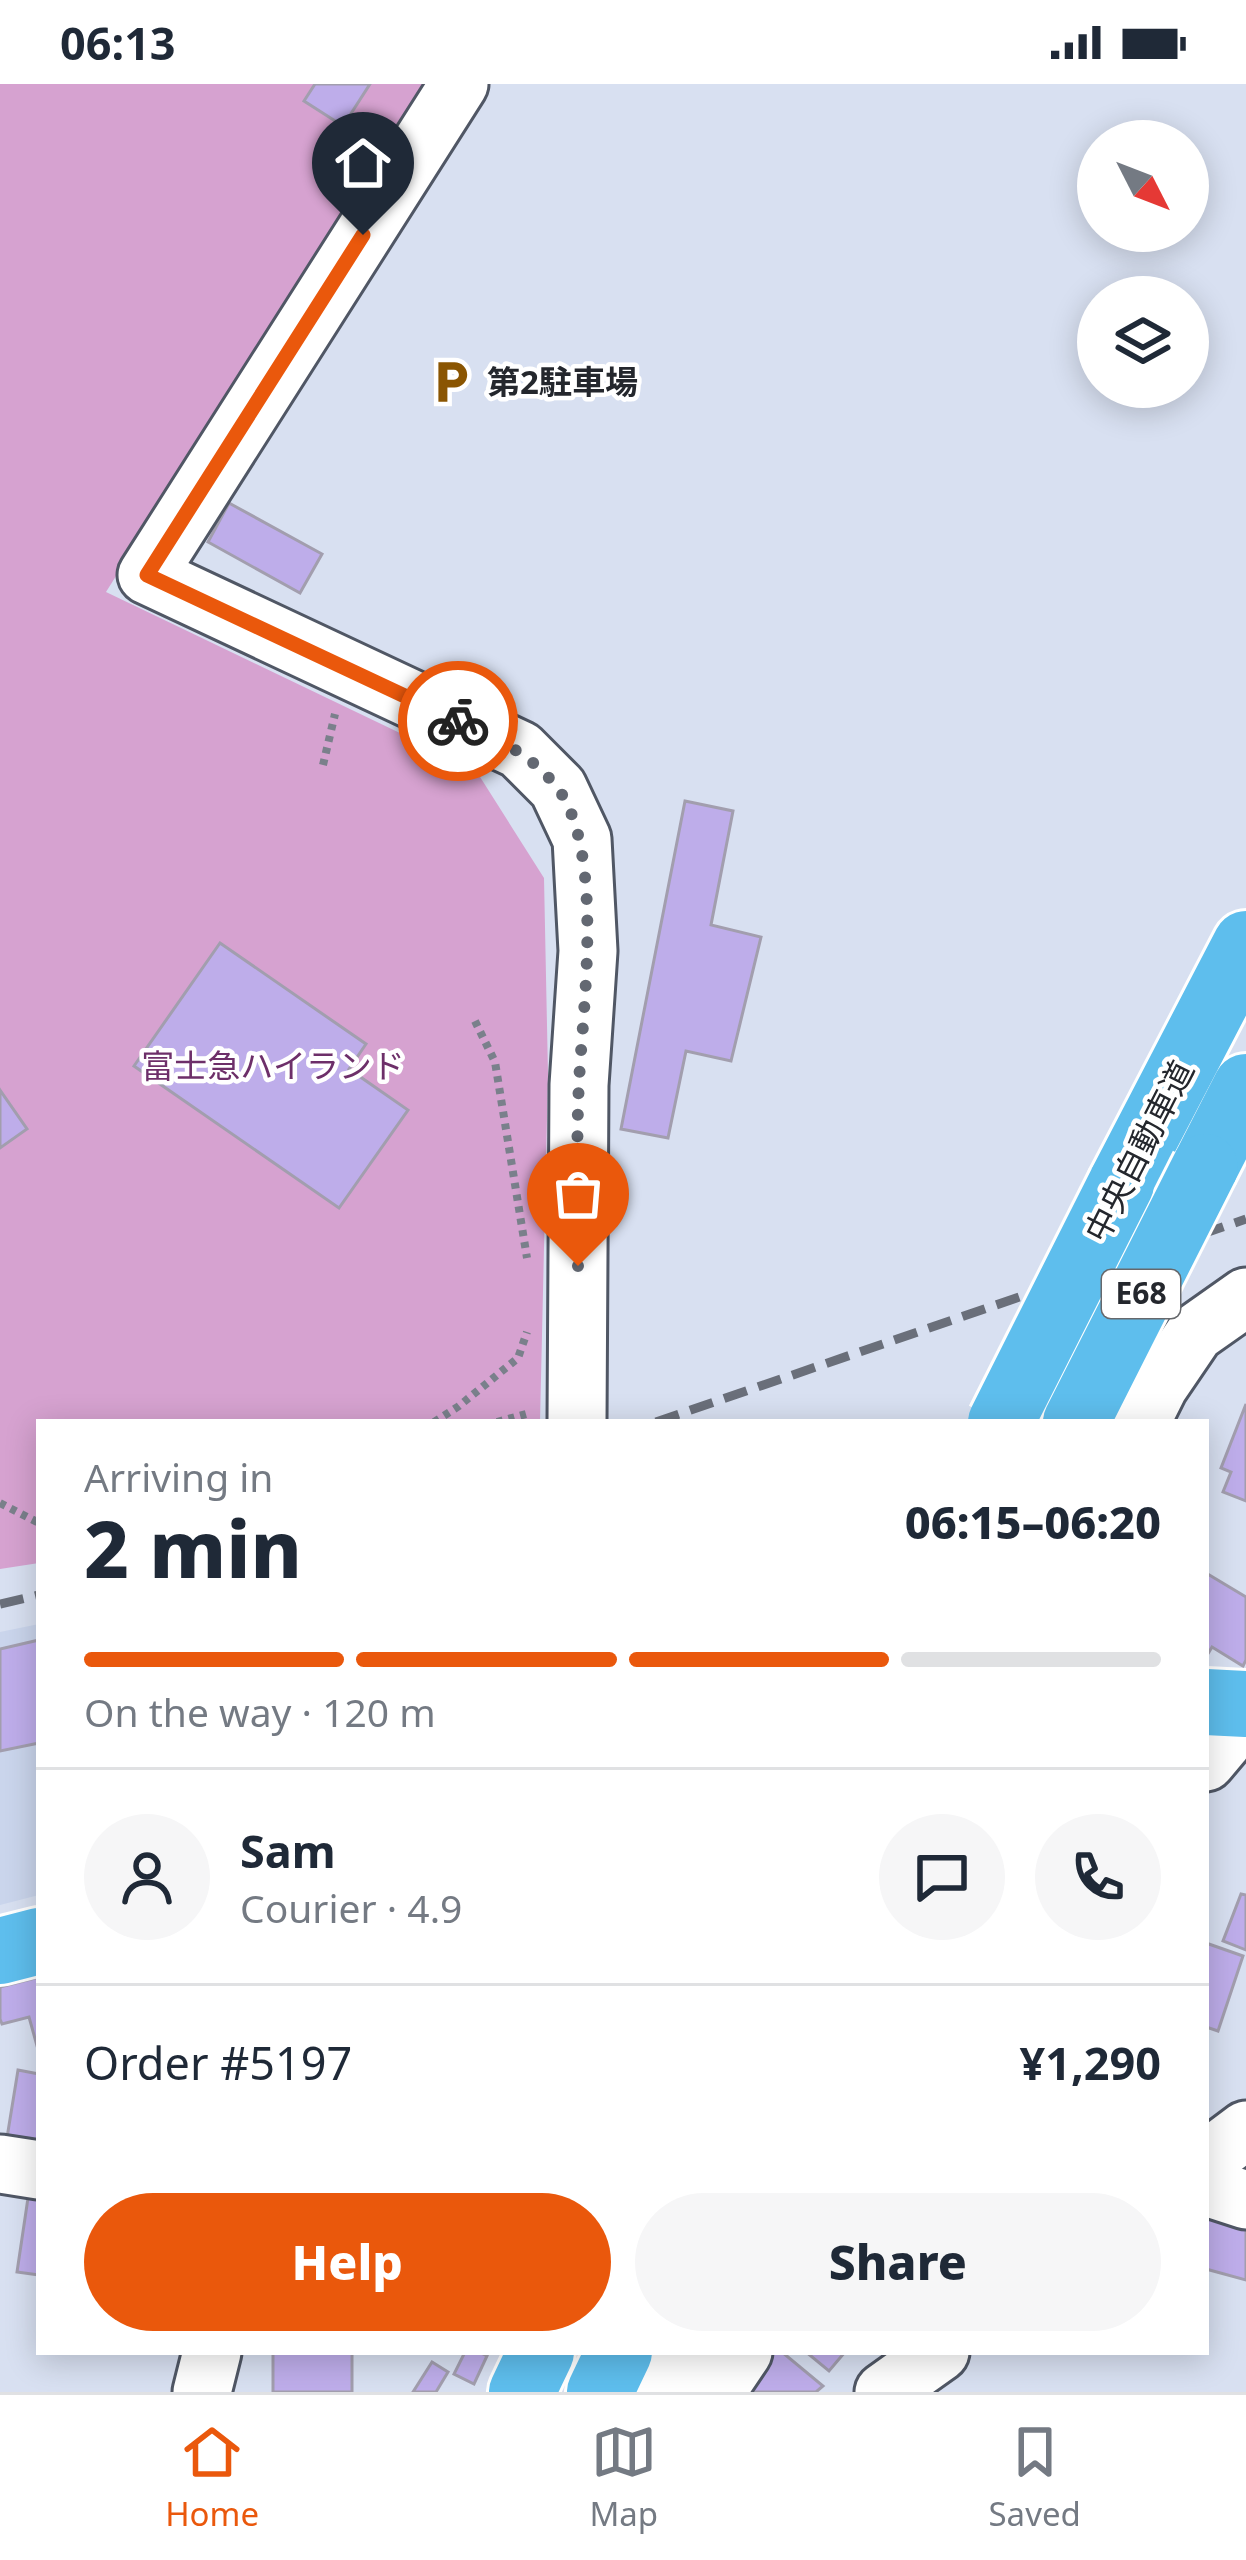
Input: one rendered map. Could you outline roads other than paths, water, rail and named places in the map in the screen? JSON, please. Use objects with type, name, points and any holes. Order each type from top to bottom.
[{"type":"highway","name":"中央自動車道","points":[[1003,1419],[1246,944]]},
{"type":"highway","name":"中央自動車道","points":[[1078,1419],[1246,1088]]},
{"type":"highway","points":[[0,1951],[36,1942]]},
{"type":"highway","points":[[522,2392],[540,2355]]},
{"type":"highway","points":[[600,2392],[618,2355]]},
{"type":"street","points":[[459,84],[147,575],[520,750],[558,788],[582,838],[588,951],[579,1085],[577,1419]]},
{"type":"street","points":[[1142,1419],[1195,1333],[1246,1297]]},
{"type":"street","points":[[1209,2158],[1246,2130]]},
{"type":"street","points":[[0,2164],[36,2170]]},
{"type":"street","points":[[1209,2188],[1246,2200]]},
{"type":"street","points":[[202,2392],[211,2355]]},
{"type":"street","points":[[662,2392],[680,2355]]},
{"type":"street","points":[[716,2392],[741,2355]]},
{"type":"street","points":[[884,2392],[936,2355]]},
{"type":"railway","points":[[665,1419],[1246,1219]]},
{"type":"railway","points":[[0,1604],[36,1596]]},
{"type":"place","name":"第2駐車場","points":[[451,382]]},
{"type":"park label","name":"富士急ハイランド","points":[[273,1066]]}]
